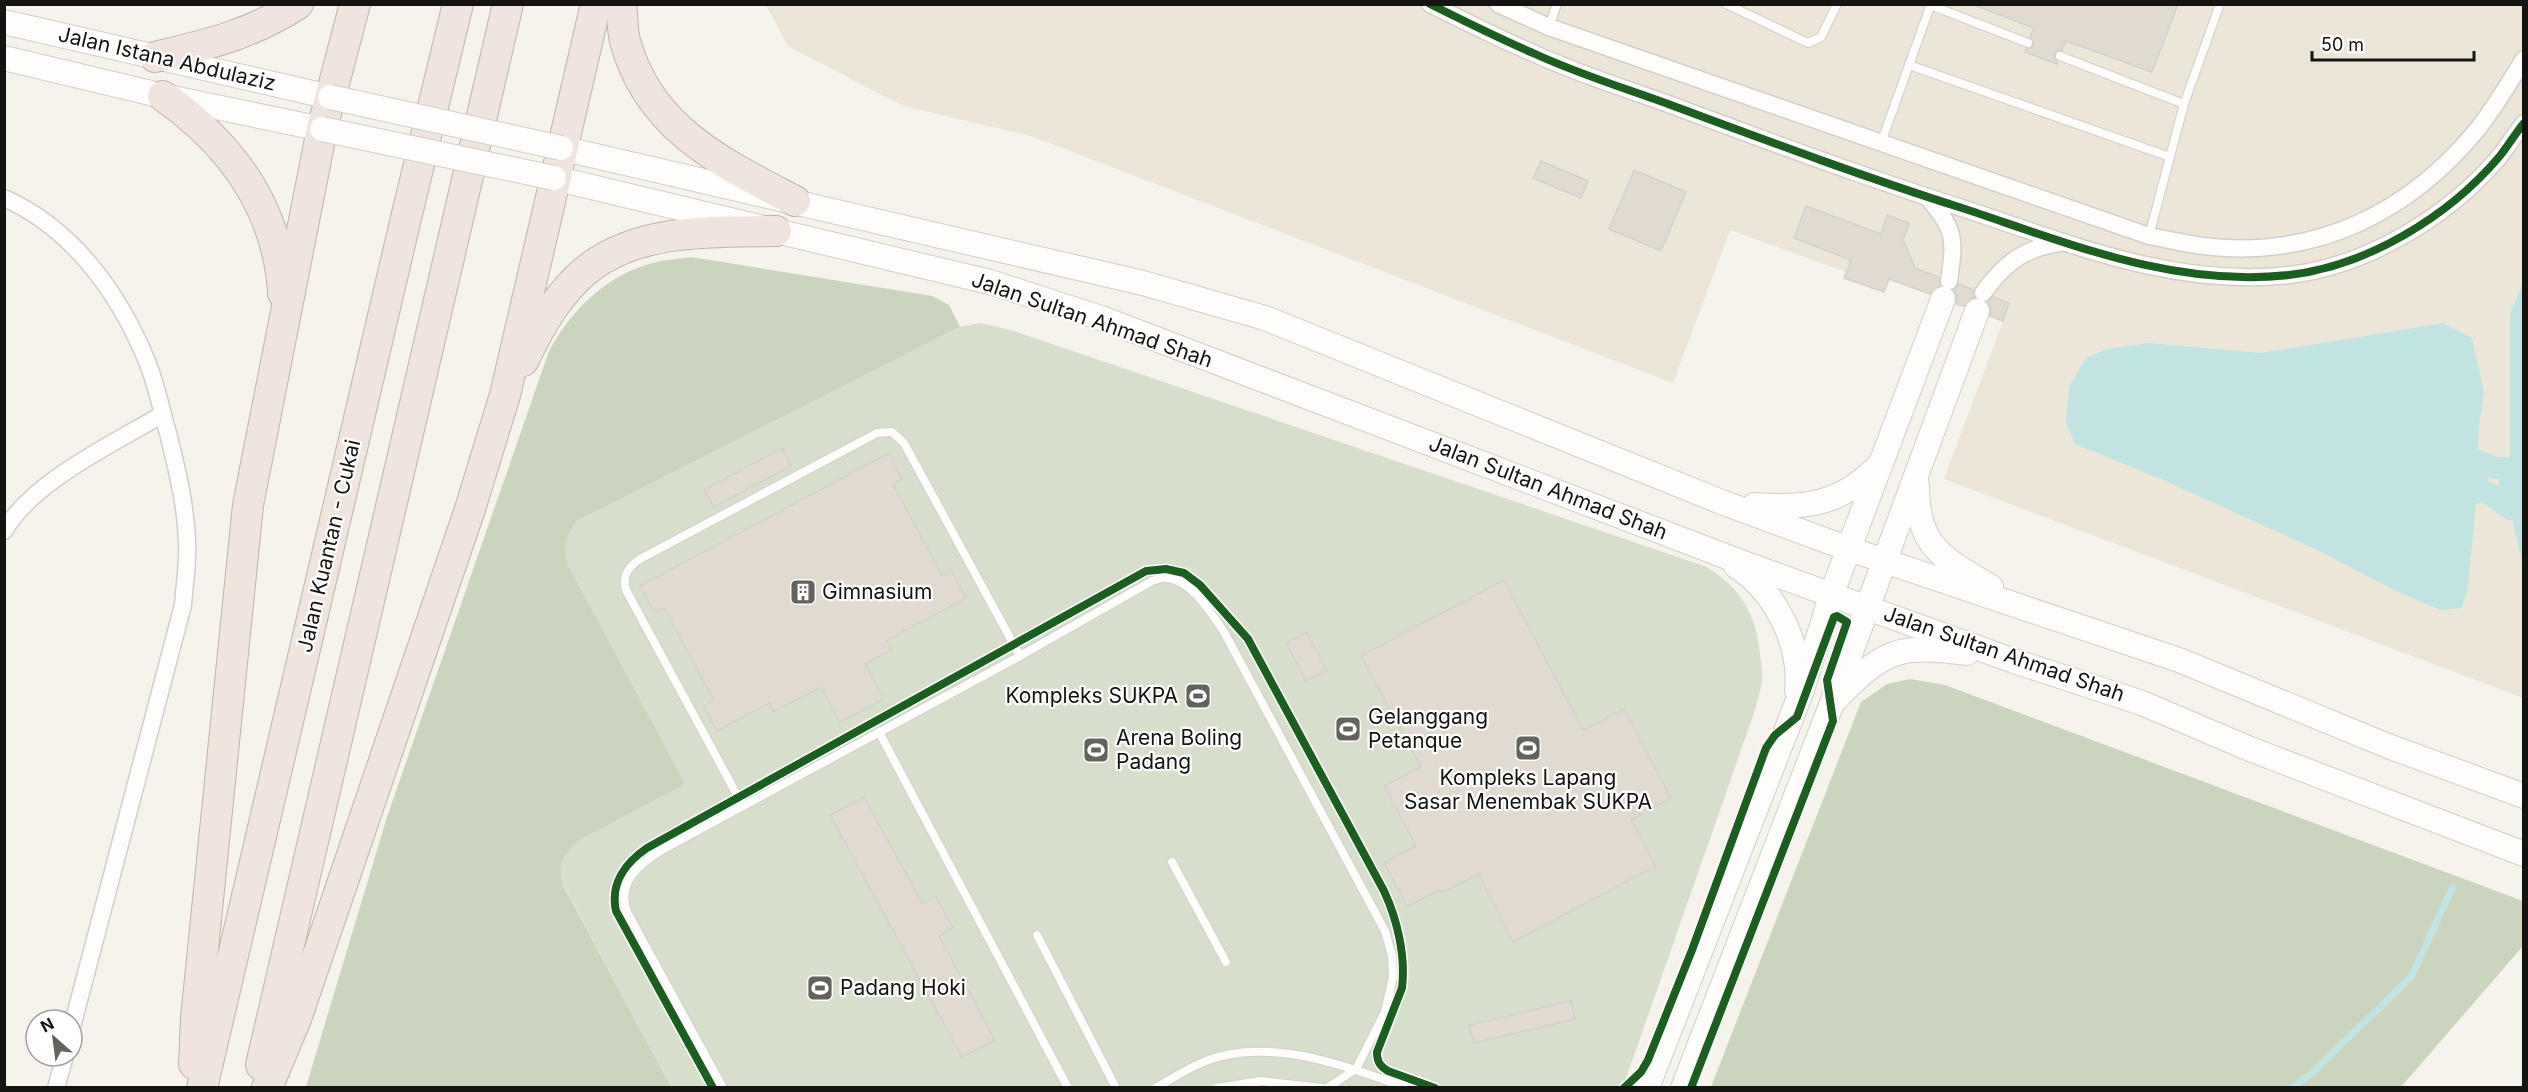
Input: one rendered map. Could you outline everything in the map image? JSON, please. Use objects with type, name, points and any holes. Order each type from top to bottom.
[{"type":"highway","points":[[154,57],[229,39],[270,22],[298,4]]},
{"type":"highway","points":[[193,1088],[196,1018],[248,505],[322,129],[355,4]]},
{"type":"highway","name":"Jalan Kuantan - Cukai","points":[[202,1088],[458,4]]},
{"type":"highway","points":[[256,1088],[508,4]]},
{"type":"highway","points":[[267,1088],[296,1019],[466,520],[505,395],[596,4]]},
{"type":"highway","points":[[621,4],[625,40],[636,72],[655,106],[691,141],[728,166],[795,201]]},
{"type":"highway","points":[[164,96],[195,119],[223,147],[246,178],[264,213],[276,251],[283,290],[283,329]]},
{"type":"highway","points":[[505,395],[533,339],[561,297],[590,267],[622,250],[661,238],[702,232],[776,231]]},
{"type":"main road","name":"Jalan Istana Abdulaziz","points":[[4,22],[561,148]]},
{"type":"main road","name":"Jalan Istana Abdulaziz","points":[[4,58],[164,96],[554,178]]},
{"type":"main road","name":"Jalan Sultan Ahmad Shah","points":[[561,148],[1143,283],[1265,318],[1724,503],[1849,549],[2179,660],[2388,746],[2523,796]]},
{"type":"main road","name":"Jalan Sultan Ahmad Shah","points":[[554,178],[990,282],[1101,318],[1699,546],[2014,661],[2142,703],[2250,749],[2523,854]]},
{"type":"main road","points":[[1644,1085],[1789,725],[1832,593],[1946,290]]},
{"type":"main road","points":[[1683,1088],[1832,703],[1980,302]]},
{"type":"main road","points":[[1724,503],[1783,508],[1811,505],[1841,496],[1871,473],[1883,460]]},
{"type":"main road","points":[[1917,476],[1917,508],[1926,534],[1936,550],[1949,561],[2024,608]]},
{"type":"main road","points":[[1699,546],[1746,574],[1761,587],[1781,616],[1798,675],[1789,725]]},
{"type":"main road","points":[[1832,703],[1876,662],[1905,651],[1931,649],[2014,661]]},
{"type":"street","points":[[1430,4],[1536,55],[1814,158],[2065,242],[2156,269],[2197,275],[2241,278],[2289,275],[2330,268],[2376,249],[2420,225],[2452,202],[2499,157],[2523,123]]},
{"type":"street","points":[[1498,4],[1549,27],[2149,236],[2212,247],[2253,248],[2289,245],[2323,238],[2356,226],[2388,209],[2418,188],[2449,161],[2477,130],[2523,59]]},
{"type":"street","points":[[1927,197],[1951,229],[1954,250],[1946,290]]},
{"type":"street","points":[[4,198],[30,209],[66,238],[96,270],[125,314],[147,360],[163,414],[183,503],[187,555],[183,605],[77,1008]]},
{"type":"street","points":[[1980,302],[1996,274],[2020,255],[2046,245],[2065,242]]},
{"type":"street","points":[[4,531],[28,499],[48,483],[163,414]]},
{"type":"street","points":[[56,1088],[61,1068]]},
{"type":"lane","points":[[1549,27],[1557,4]]},
{"type":"lane","points":[[1726,4],[1808,43],[1821,37],[1837,4]]},
{"type":"lane","points":[[2149,236],[2184,105],[2220,4]]},
{"type":"lane","points":[[1881,143],[1931,5],[2028,43]]},
{"type":"lane","points":[[2060,56],[2184,105]]},
{"type":"lane","points":[[1909,65],[2170,157]]},
{"type":"lane","points":[[743,806],[626,590],[627,570],[640,559],[877,433],[892,432],[904,443],[1020,656]]},
{"type":"lane","points":[[723,1088],[627,912],[623,896],[632,873],[645,860],[1020,656],[1152,581],[1166,578],[1180,582],[1211,613],[1224,632],[1390,943],[1393,977],[1385,1012],[1356,1069],[1327,1088]]},
{"type":"lane","points":[[879,732],[1068,1088]]},
{"type":"lane","points":[[1172,862],[1226,962]]},
{"type":"lane","points":[[1037,935],[1116,1088]]},
{"type":"lane","points":[[1155,1088],[1218,1057],[1249,1052],[1304,1058],[1356,1069],[1407,1088]]},
{"type":"lane","points":[[1216,1088],[1261,1081],[1322,1088]]},
{"type":"shaded area","points":[[766,5],[2523,5],[2523,698],[1944,479],[2003,321],[1907,286],[1909,281],[1891,274],[1884,292],[1844,278],[1846,272],[1730,230],[1673,383],[1031,136],[903,106],[788,46]]},
{"type":"green space","points":[[691,257],[932,296],[949,305],[960,327],[577,521],[568,537],[566,554],[569,567],[685,784],[580,840],[563,860],[561,878],[671,1087],[306,1087],[387,817],[549,351],[578,309],[617,277],[649,264]]},
{"type":"green space","name":"Kompleks SUKPA","points":[[980,323],[1014,331],[1707,567],[1738,593],[1755,626],[1762,681],[1754,713],[1623,1087],[671,1087],[561,877],[563,859],[580,840],[684,784],[569,567],[566,548],[570,532],[577,521],[960,327]]},
{"type":"green space","points":[[1910,679],[1945,685],[2523,901],[2523,946],[2401,1087],[1711,1087],[1861,702],[1887,684]]},
{"type":"water","points":[[2523,283],[2523,567],[2510,509],[2510,314]]},
{"type":"water","points":[[2444,323],[2472,338],[2484,392],[2479,427],[2476,505],[2468,587],[2462,608],[2441,610],[2404,595],[2315,549],[2168,482],[2075,444],[2066,422],[2069,387],[2086,358],[2107,349],[2149,343],[2261,353]]},
{"type":"building","points":[[1976,4],[2178,4],[2152,72],[2066,41],[2062,50],[2054,54],[2057,64],[2025,52],[2034,45],[2030,37],[2034,28],[1976,6]]},
{"type":"building","points":[[1541,161],[1588,181],[1581,198],[1533,178]]},
{"type":"building","points":[[1634,170],[1686,192],[1661,251],[1609,229]]},
{"type":"building","points":[[1806,206],[1881,234],[1887,215],[1909,223],[1903,240],[1915,268],[1939,277],[1940,285],[1930,294],[1889,279],[1884,292],[1844,278],[1851,260],[1794,238]]},
{"type":"building","points":[[1959,284],[1973,290],[1974,297],[1964,306],[1956,304],[1957,296],[1954,290]]},
{"type":"building","points":[[1993,297],[2009,303],[2003,321],[1990,316],[1991,309],[1988,302]]},
{"type":"building","points":[[782,448],[791,466],[714,507],[704,490]]},
{"type":"building","name":"Gimnasium","points":[[889,453],[902,479],[893,484],[942,576],[952,571],[966,598],[887,640],[892,649],[865,664],[884,699],[840,722],[821,687],[774,712],[769,703],[717,731],[704,706],[714,700],[664,608],[655,613],[640,586]]},
{"type":"building","name":"Kompleks Lapang Sasar Menembak SUKPA","points":[[1504,580],[1583,730],[1624,709],[1671,798],[1631,820],[1656,866],[1513,942],[1478,874],[1441,893],[1439,890],[1407,907],[1384,863],[1416,846],[1384,786],[1421,767],[1361,656]]},
{"type":"building","points":[[1306,632],[1327,670],[1306,681],[1286,643]]},
{"type":"building","points":[[864,797],[922,903],[936,896],[953,928],[939,936],[995,1040],[962,1057],[830,815]]},
{"type":"building","points":[[1571,1001],[1575,1019],[1474,1043],[1469,1025]]},
{"type":"waterway","points":[[2478,461],[2496,468],[2510,468],[2510,509],[2489,493],[2477,492],[2478,461]]},
{"type":"waterway","points":[[2292,1088],[2312,1073],[2411,977],[2453,887]]},
{"type":"cycle path","points":[[1430,4],[1569,68],[1855,172],[2082,248],[2163,269],[2205,275],[2247,277],[2289,275],[2318,270],[2376,250],[2431,218],[2456,199],[2499,157],[2524,123]]},
{"type":"cycle path","points":[[713,1088],[616,911],[617,883],[632,860],[647,848],[1146,571],[1166,569],[1184,573],[1200,585],[1248,639],[1384,891],[1393,913],[1399,938],[1403,976],[1402,988],[1377,1052],[1378,1061],[1388,1071],[1435,1088]]},
{"type":"cycle path","points":[[1624,1088],[1641,1072],[1648,1060],[1692,950],[1766,748],[1775,735],[1797,717],[1834,617],[1837,616],[1847,622],[1827,680],[1833,721],[1691,1088]]},
{"type":"place","name":"Gimnasium","points":[[803,592]]},
{"type":"place","name":"Kompleks SUKPA","points":[[1198,696]]},
{"type":"place","name":"Gelanggang Petanque","points":[[1348,729]]},
{"type":"place","name":"Kompleks Lapang Sasar Menembak SUKPA","points":[[1528,748]]},
{"type":"place","name":"Arena Boling Padang","points":[[1096,750]]},
{"type":"place","name":"Padang Hoki","points":[[820,988]]}]
